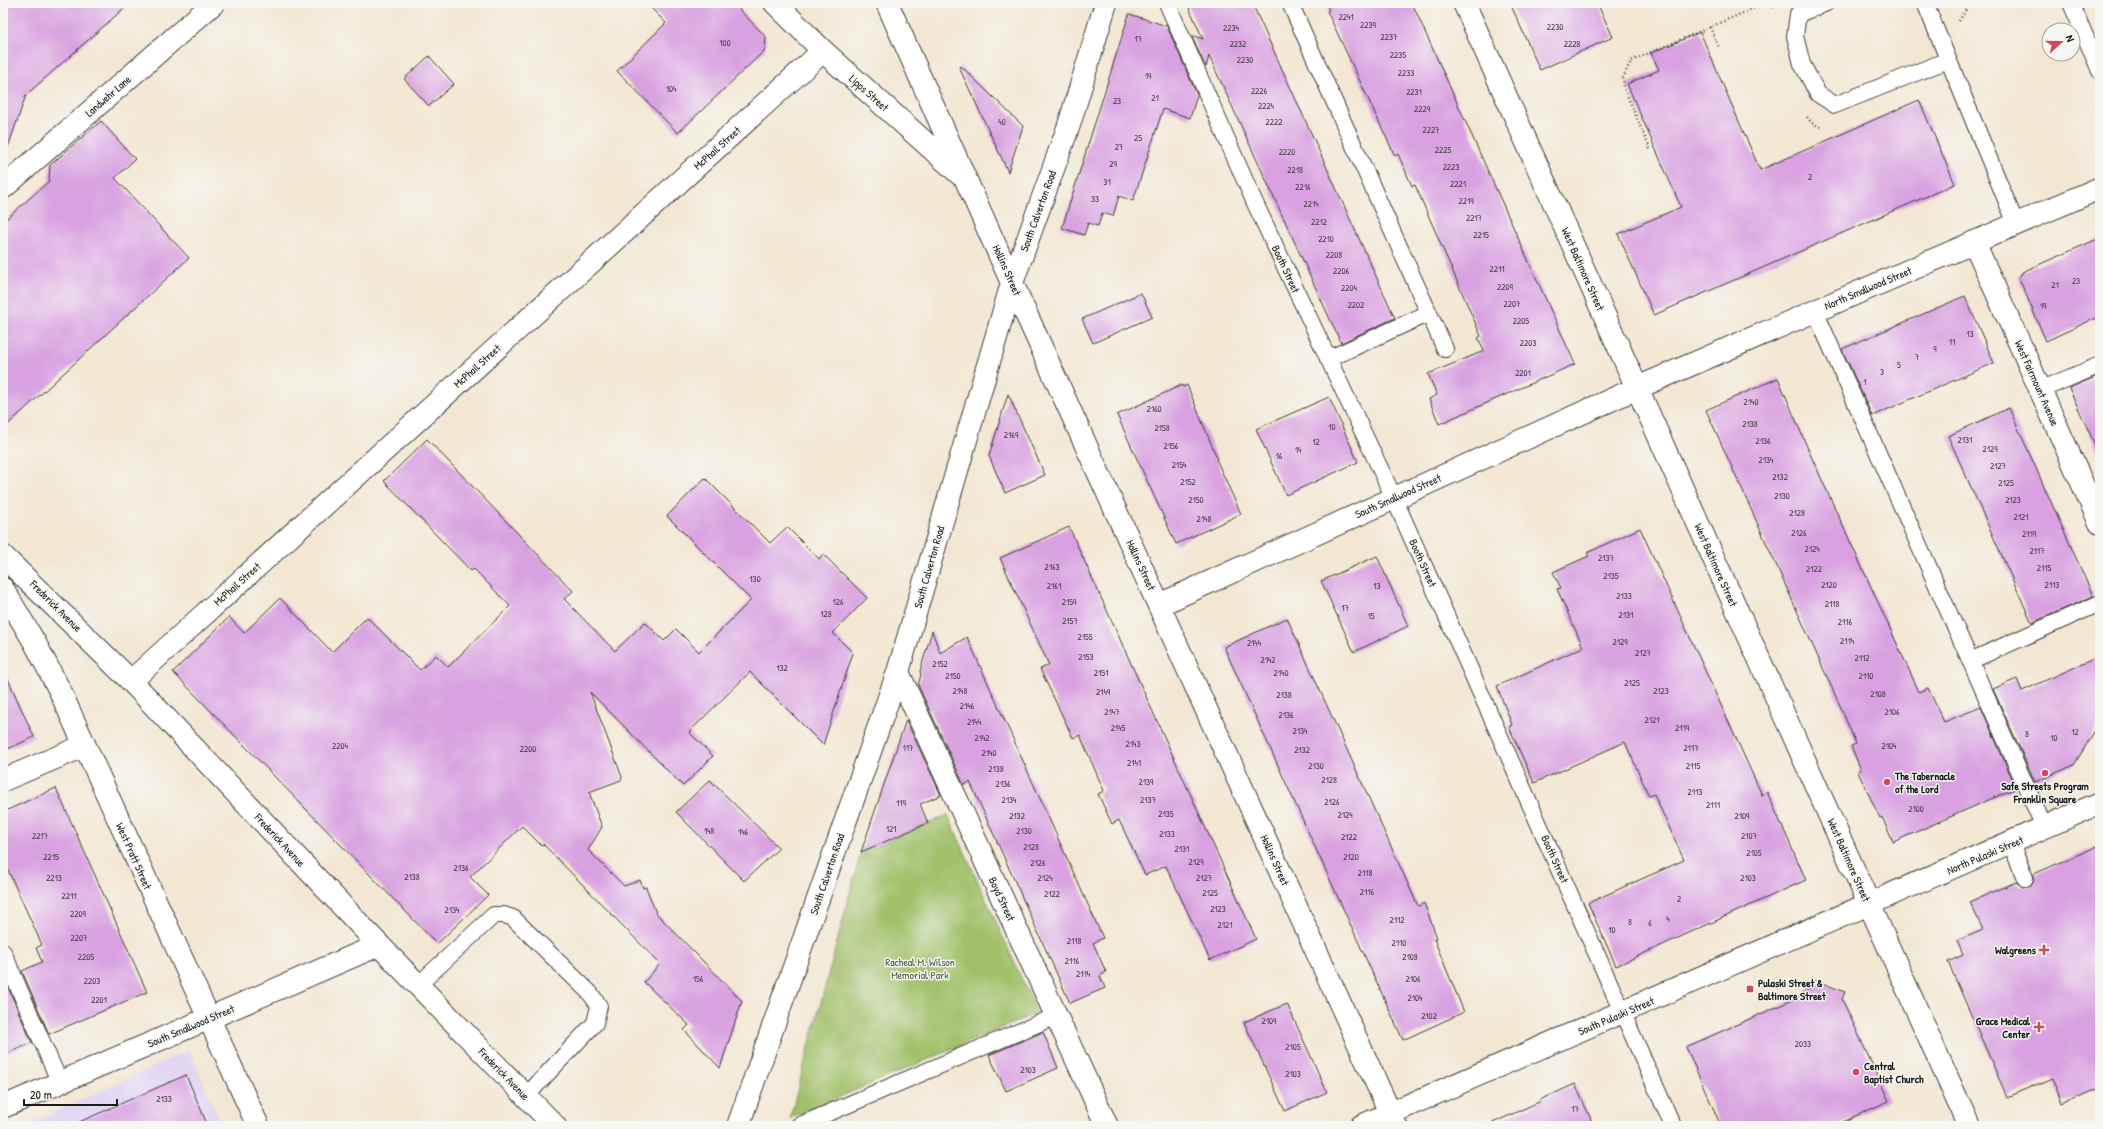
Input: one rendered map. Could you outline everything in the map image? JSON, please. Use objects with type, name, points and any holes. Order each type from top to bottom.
[{"type":"street","name":"Landwehr Lane","points":[[3,188],[214,3]]},
{"type":"street","name":"Lipps Street","points":[[775,3],[823,51],[966,180]]},
{"type":"street","name":"Hollins Street","points":[[887,3],[1012,283],[1393,1120]]},
{"type":"street","name":"South Calverton Road","points":[[738,1126],[898,672],[1012,283],[1069,125],[1106,3]]},
{"type":"street","name":"West Baltimore Street","points":[[1464,3],[1969,1126]]},
{"type":"street","name":"McPhail Street","points":[[131,681],[823,51]]},
{"type":"street","name":"North Smallwood Street","points":[[1637,388],[2100,188]]},
{"type":"street","name":"West Fairmount Avenue","points":[[1974,242],[2100,523]]},
{"type":"street","name":"South Smallwood Street","points":[[1159,605],[1637,388]]},
{"type":"street","name":"Frederick Avenue","points":[[3,556],[131,681],[378,945],[555,1126]]},
{"type":"street","name":"West Pratt Street","points":[[3,589],[35,643],[60,691],[258,1126]]},
{"type":"street","name":"Boyd Street","points":[[898,672],[1106,1126]]},
{"type":"street","points":[[3,780],[84,746]]},
{"type":"street","name":"North Pulaski Street","points":[[1869,905],[2045,829],[2100,803]]},
{"type":"street","name":"South Pulaski Street","points":[[1361,1126],[1393,1120],[1623,1013],[1869,905]]},
{"type":"street","name":"South Smallwood Street","points":[[3,1107],[378,945]]},
{"type":"lane","name":"Booth Street","points":[[1167,3],[1254,201],[1394,498],[1673,1126]]},
{"type":"lane","points":[[1290,3],[1445,348]]},
{"type":"lane","points":[[1826,3],[1798,14],[1795,36],[1802,64],[1818,94],[1835,105],[1948,60]]},
{"type":"lane","points":[[1925,3],[2016,224]]},
{"type":"lane","points":[[2070,3],[2100,71]]},
{"type":"lane","points":[[1815,311],[2045,829]]},
{"type":"lane","points":[[1328,359],[1429,313]]},
{"type":"lane","points":[[2040,390],[2100,365]]},
{"type":"lane","points":[[1970,661],[2100,603]]},
{"type":"lane","points":[[2011,844],[2025,878]]},
{"type":"lane","points":[[418,985],[494,916],[504,915],[513,918],[590,993],[599,1006],[595,1023],[526,1096]]},
{"type":"lane","points":[[3,952],[60,1083]]},
{"type":"lane","points":[[798,1126],[1056,1016]]},
{"type":"path","points":[[1650,149],[1624,88],[1623,78],[1626,69],[1631,62],[1636,58],[1766,3]]},
{"type":"path","points":[[1710,27],[1719,48]]},
{"type":"shaded area","points":[[189,1050],[222,1126],[25,1126]]},
{"type":"green space","name":"Racheal M. Wilson Memorial Park","points":[[948,815],[1037,1013],[790,1118],[861,852]]},
{"type":"building","points":[[3,3],[130,3],[26,95],[7,150],[3,149]]},
{"type":"building","points":[[646,3],[733,3],[766,37],[765,50],[678,133],[617,71],[666,23]]},
{"type":"building","points":[[1187,3],[1252,3],[1395,318],[1341,343],[1209,56],[1206,67],[1191,35],[1203,39]]},
{"type":"building","points":[[1326,3],[1412,3],[1575,364],[1439,424],[1429,399],[1437,395],[1428,374],[1484,351],[1478,338],[1481,336],[1415,185],[1412,186],[1398,154],[1395,156],[1327,11],[1329,10]]},
{"type":"building","points":[[1510,3],[1597,3],[1613,37],[1540,70]]},
{"type":"building","points":[[1129,14],[1167,26],[1197,95],[1190,118],[1163,109],[1133,201],[1119,196],[1113,216],[1102,213],[1098,226],[1088,223],[1084,235],[1062,228]]},
{"type":"building","points":[[1700,32],[1760,170],[1919,100],[1955,184],[1654,315],[1618,234],[1681,207],[1627,84],[1659,70],[1651,53]]},
{"type":"building","points":[[429,56],[454,84],[429,106],[404,79]]},
{"type":"building","points":[[961,66],[1023,126],[1008,172],[959,67]]},
{"type":"building","points":[[101,121],[135,159],[115,178],[189,258],[3,429],[3,222],[49,181],[50,165]]},
{"type":"building","points":[[2100,238],[2100,316],[2046,341],[2018,276],[2022,274],[2022,272]]},
{"type":"building","points":[[1141,293],[1152,317],[1093,343],[1082,319]]},
{"type":"building","points":[[1965,296],[1994,363],[1872,416],[1842,349]]},
{"type":"building","points":[[2100,375],[2100,456],[2069,388]]},
{"type":"building","points":[[1778,378],[1811,456],[1919,692],[1928,688],[1944,722],[1981,707],[2016,788],[1893,842],[1882,817],[1880,818],[1858,772],[1861,770],[1851,746],[1856,744],[1842,710],[1706,410]]},
{"type":"building","points":[[1182,385],[1183,387],[1187,385],[1217,458],[1216,459],[1241,514],[1176,544],[1117,415]]},
{"type":"building","points":[[1008,394],[1045,475],[1005,493],[989,456]]},
{"type":"building","points":[[1329,397],[1358,462],[1286,495],[1256,429]]},
{"type":"building","points":[[2009,408],[2093,596],[2032,623],[1948,436]]},
{"type":"building","points":[[427,439],[573,591],[564,599],[615,651],[645,622],[664,641],[676,629],[699,652],[751,600],[667,516],[705,478],[770,543],[787,527],[819,559],[823,554],[867,598],[833,633],[853,653],[823,745],[750,672],[689,732],[713,756],[683,786],[590,692],[622,777],[621,780],[589,792],[602,827],[588,850],[624,886],[640,880],[643,888],[646,887],[656,913],[742,1001],[720,1068],[684,1030],[689,1025],[644,982],[660,964],[543,844],[541,845],[522,826],[470,877],[488,895],[437,944],[173,672],[229,617],[244,633],[280,598],[332,652],[367,617],[420,670],[436,655],[448,667],[510,606],[474,569],[471,571],[384,481]]},
{"type":"building","points":[[1069,527],[1256,939],[1210,960],[1166,866],[1145,875],[1119,820],[1112,824],[1098,794],[1104,791],[1080,735],[1073,738],[1040,669],[1049,665],[1000,558]]},
{"type":"building","points":[[1640,528],[1762,795],[1767,792],[1806,880],[1616,966],[1588,903],[1684,860],[1654,794],[1649,796],[1625,742],[1534,783],[1509,727],[1512,725],[1497,686],[1583,647],[1557,589],[1561,588],[1553,572],[1589,556],[1587,553]]},
{"type":"building","points":[[1377,556],[1408,626],[1354,652],[1321,581]]},
{"type":"building","points":[[1287,618],[1418,906],[1424,903],[1437,938],[1434,939],[1464,1012],[1403,1040],[1224,647]]},
{"type":"building","points":[[932,631],[940,653],[967,637],[1103,938],[1093,943],[1106,972],[1100,976],[1105,988],[1070,1003],[970,782],[964,785],[918,685],[921,675],[920,671]]},
{"type":"building","points":[[2100,656],[2100,722],[2074,765],[2035,782],[1993,689],[2017,679],[2022,691]]},
{"type":"building","points":[[3,668],[34,737],[3,751]]},
{"type":"building","points":[[906,720],[941,795],[920,804],[928,823],[861,852]]},
{"type":"building","points":[[710,780],[779,848],[744,881],[676,812]]},
{"type":"building","points":[[56,788],[147,992],[49,1034],[22,971],[42,962],[36,948],[42,945],[3,859],[3,812]]},
{"type":"building","name":"Grace Medical Center","points":[[2100,845],[2100,1087],[2062,1103],[2052,1078],[2007,1097],[1948,962],[1963,955],[1957,941],[1983,930],[1970,902],[2016,882],[2023,887],[2029,887],[2034,880],[2034,874]]},
{"type":"building","points":[[4,978],[32,1043],[3,1055],[3,979]]},
{"type":"building","points":[[1814,980],[1845,992],[1842,999],[1889,1101],[1833,1126],[1721,1126],[1686,1047],[1804,995]]},
{"type":"building","points":[[1287,1004],[1327,1092],[1285,1111],[1244,1022]]},
{"type":"building","points":[[1043,1032],[1058,1068],[1006,1091],[989,1055]]},
{"type":"building","points":[[186,1075],[208,1126],[70,1126]]},
{"type":"building","points":[[1575,1084],[1594,1126],[1486,1126],[1541,1101],[1540,1100]]},
{"type":"place","name":"Safe Streets Program Franklin Square","points":[[2045,773]]},
{"type":"place","name":"The Tabernacle of the Lord","points":[[1887,782]]},
{"type":"place","name":"Walgreens","points":[[2044,950]]},
{"type":"place","name":"Pulaski Street & Baltimore Street","points":[[1750,989]]},
{"type":"place","name":"Grace Medical Center","points":[[2039,1027]]},
{"type":"place","name":"Central Baptist Church","points":[[1856,1072]]}]
